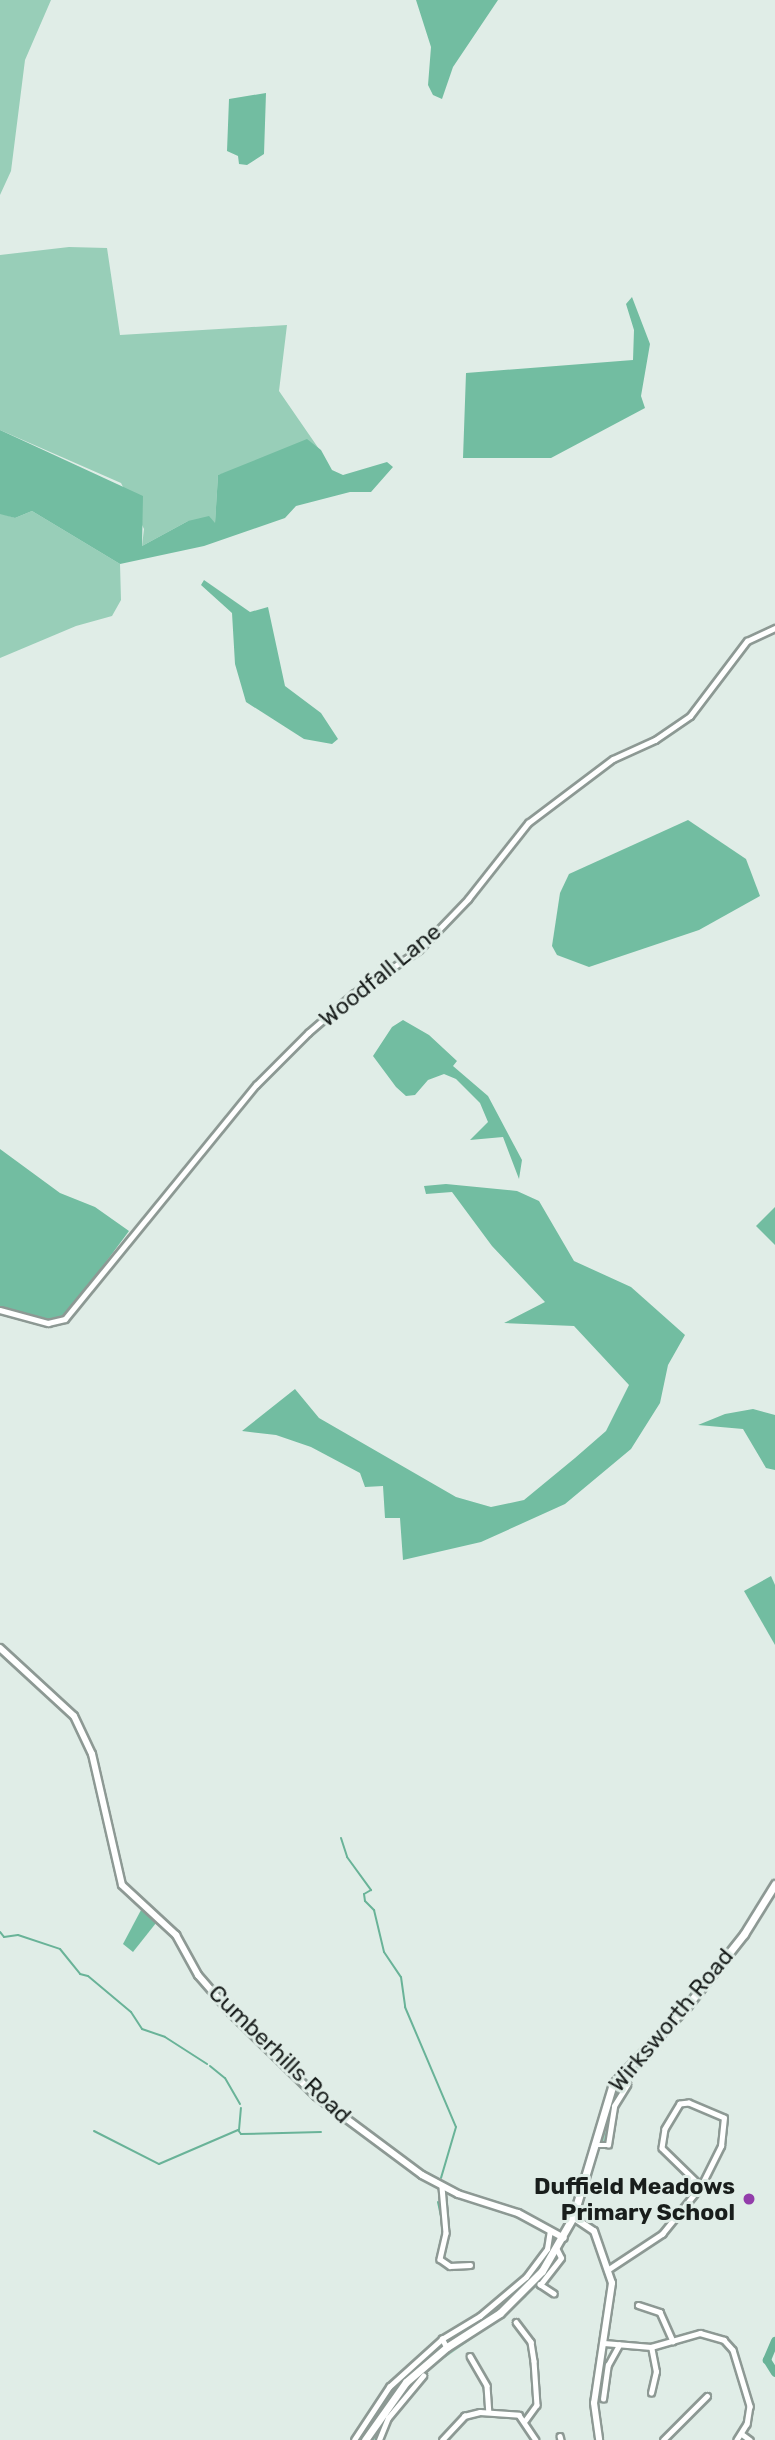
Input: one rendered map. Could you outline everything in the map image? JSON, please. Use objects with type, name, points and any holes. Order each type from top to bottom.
[{"type":"main road","name":"Wirksworth Road","points":[[365,2440],[392,2398],[447,2347],[500,2313],[557,2250],[573,2217],[613,2084],[687,2006],[744,1934],[775,1884]]},
{"type":"street","name":"Woodfall Lane","points":[[0,1310],[48,1323],[65,1319],[256,1085],[308,1033],[353,994],[419,950],[468,899],[528,822],[613,759],[655,740],[690,716],[747,641],[775,628]]},
{"type":"street","name":"Cumberhills Road","points":[[0,1648],[63,1704],[82,1729],[98,1776],[122,1885],[176,1935],[198,1975],[231,2013],[316,2096],[442,2187],[518,2213],[564,2238]]},
{"type":"street","points":[[594,2145],[608,2145],[614,2106],[627,2085]]},
{"type":"street","points":[[609,2269],[662,2234],[701,2186],[721,2146],[726,2123],[689,2103],[673,2110],[665,2129],[665,2154],[701,2186]]},
{"type":"street","points":[[442,2187],[446,2233],[440,2259],[450,2266],[470,2264]]},
{"type":"street","points":[[573,2217],[594,2231],[609,2269],[612,2296],[594,2410],[596,2439]]},
{"type":"street","points":[[354,2440],[389,2387],[442,2339],[480,2316],[529,2280],[547,2249],[550,2231]]},
{"type":"street","points":[[554,2294],[540,2284],[561,2258],[557,2250]]},
{"type":"street","points":[[636,2306],[660,2312],[673,2341]]},
{"type":"street","points":[[516,2322],[531,2342],[534,2361],[537,2404],[526,2420]]},
{"type":"street","points":[[604,2343],[651,2347],[710,2334],[733,2350],[750,2406],[742,2434],[737,2440]]},
{"type":"street","points":[[442,2339],[447,2347]]},
{"type":"street","points":[[603,2399],[608,2365],[619,2345]]},
{"type":"street","points":[[651,2347],[656,2372],[651,2393]]},
{"type":"street","points":[[470,2356],[487,2386],[489,2412]]},
{"type":"street","points":[[379,2440],[388,2418],[423,2376]]},
{"type":"street","points":[[663,2440],[707,2396]]},
{"type":"street","points":[[442,2440],[464,2416],[489,2412],[526,2420]]},
{"type":"street","points":[[526,2420],[536,2440]]},
{"type":"street","points":[[742,2434],[750,2440]]},
{"type":"green space","points":[[0,0],[51,0],[25,60],[11,171],[0,195]]},
{"type":"green space","points":[[416,0],[498,0],[453,67],[442,99],[433,95],[428,85],[431,47]]},
{"type":"green space","points":[[266,93],[264,154],[247,165],[239,164],[238,156],[227,151],[229,99]]},
{"type":"green space","points":[[69,247],[107,248],[120,335],[287,325],[279,391],[319,449],[218,475],[215,524],[188,521],[142,546],[144,529],[121,483],[0,430],[0,255]]},
{"type":"green space","points":[[632,297],[650,344],[641,396],[645,408],[551,458],[463,458],[466,373],[633,360],[634,330],[626,304]]},
{"type":"green space","points":[[0,430],[143,496],[142,546],[188,521],[209,516],[215,523],[218,475],[307,439],[321,450],[332,470],[343,475],[387,462],[393,467],[371,492],[350,492],[296,506],[285,518],[204,546],[120,564],[32,511],[15,518],[0,514]]},
{"type":"green space","points":[[32,511],[120,564],[121,600],[112,616],[76,626],[0,658],[0,513],[15,518]]},
{"type":"green space","points":[[204,580],[250,612],[268,607],[285,686],[321,713],[338,739],[332,744],[304,739],[246,702],[235,664],[232,613],[201,585]]},
{"type":"green space","points":[[688,820],[746,859],[760,896],[699,930],[589,967],[557,955],[552,946],[560,893],[569,874]]},
{"type":"green space","points":[[403,1020],[429,1035],[457,1061],[453,1066],[488,1096],[522,1160],[519,1179],[503,1137],[470,1140],[488,1122],[480,1103],[456,1079],[444,1074],[428,1080],[415,1095],[406,1096],[373,1056],[392,1027]]},
{"type":"green space","points":[[0,1149],[60,1193],[95,1207],[129,1231],[68,1313],[52,1320],[0,1308]]},
{"type":"green space","points":[[446,1184],[517,1191],[539,1201],[574,1261],[631,1287],[685,1335],[668,1365],[660,1403],[631,1449],[565,1504],[481,1542],[403,1560],[400,1518],[385,1518],[383,1486],[365,1487],[360,1473],[311,1447],[276,1435],[242,1431],[295,1389],[319,1418],[456,1497],[491,1507],[524,1500],[606,1431],[629,1385],[574,1326],[504,1323],[545,1302],[492,1246],[452,1192],[426,1194],[424,1186]]},
{"type":"green space","points":[[775,1207],[775,1245],[756,1226]]},
{"type":"green space","points":[[753,1409],[775,1415],[775,1470],[766,1468],[743,1429],[698,1425],[725,1414]]},
{"type":"green space","points":[[771,1576],[775,1585],[775,1645],[744,1591]]},
{"type":"green space","points":[[141,1910],[156,1923],[133,1952],[123,1944]]},
{"type":"green space","points":[[642,2058],[648,2061],[619,2088],[606,2144],[600,2144],[613,2090]]},
{"type":"green space","points":[[532,2286],[526,2297],[497,2321],[425,2372],[390,2411],[378,2440],[369,2440],[406,2386]]},
{"type":"green space","points":[[440,2343],[443,2345],[388,2399],[358,2440],[394,2384]]},
{"type":"waterway","points":[[341,1838],[347,1857],[371,1890],[364,1894],[365,1901],[374,1910],[384,1952],[401,1977],[405,2007],[456,2127],[441,2178]]},
{"type":"waterway","points":[[0,1932],[4,1937],[18,1935],[60,1949],[80,1974],[88,1976],[131,2012],[142,2029],[165,2037],[207,2064]]},
{"type":"waterway","points":[[210,2066],[225,2078],[240,2104]]},
{"type":"waterway","points":[[239,2130],[241,2108]]},
{"type":"waterway","points":[[94,2131],[159,2164],[238,2130],[241,2134],[321,2132]]},
{"type":"waterway","points":[[438,2202],[443,2226]]},
{"type":"waterway","points":[[775,2341],[767,2360],[775,2373]]},
{"type":"place","name":"Duffield Meadows Primary School","points":[[749,2199]]}]
